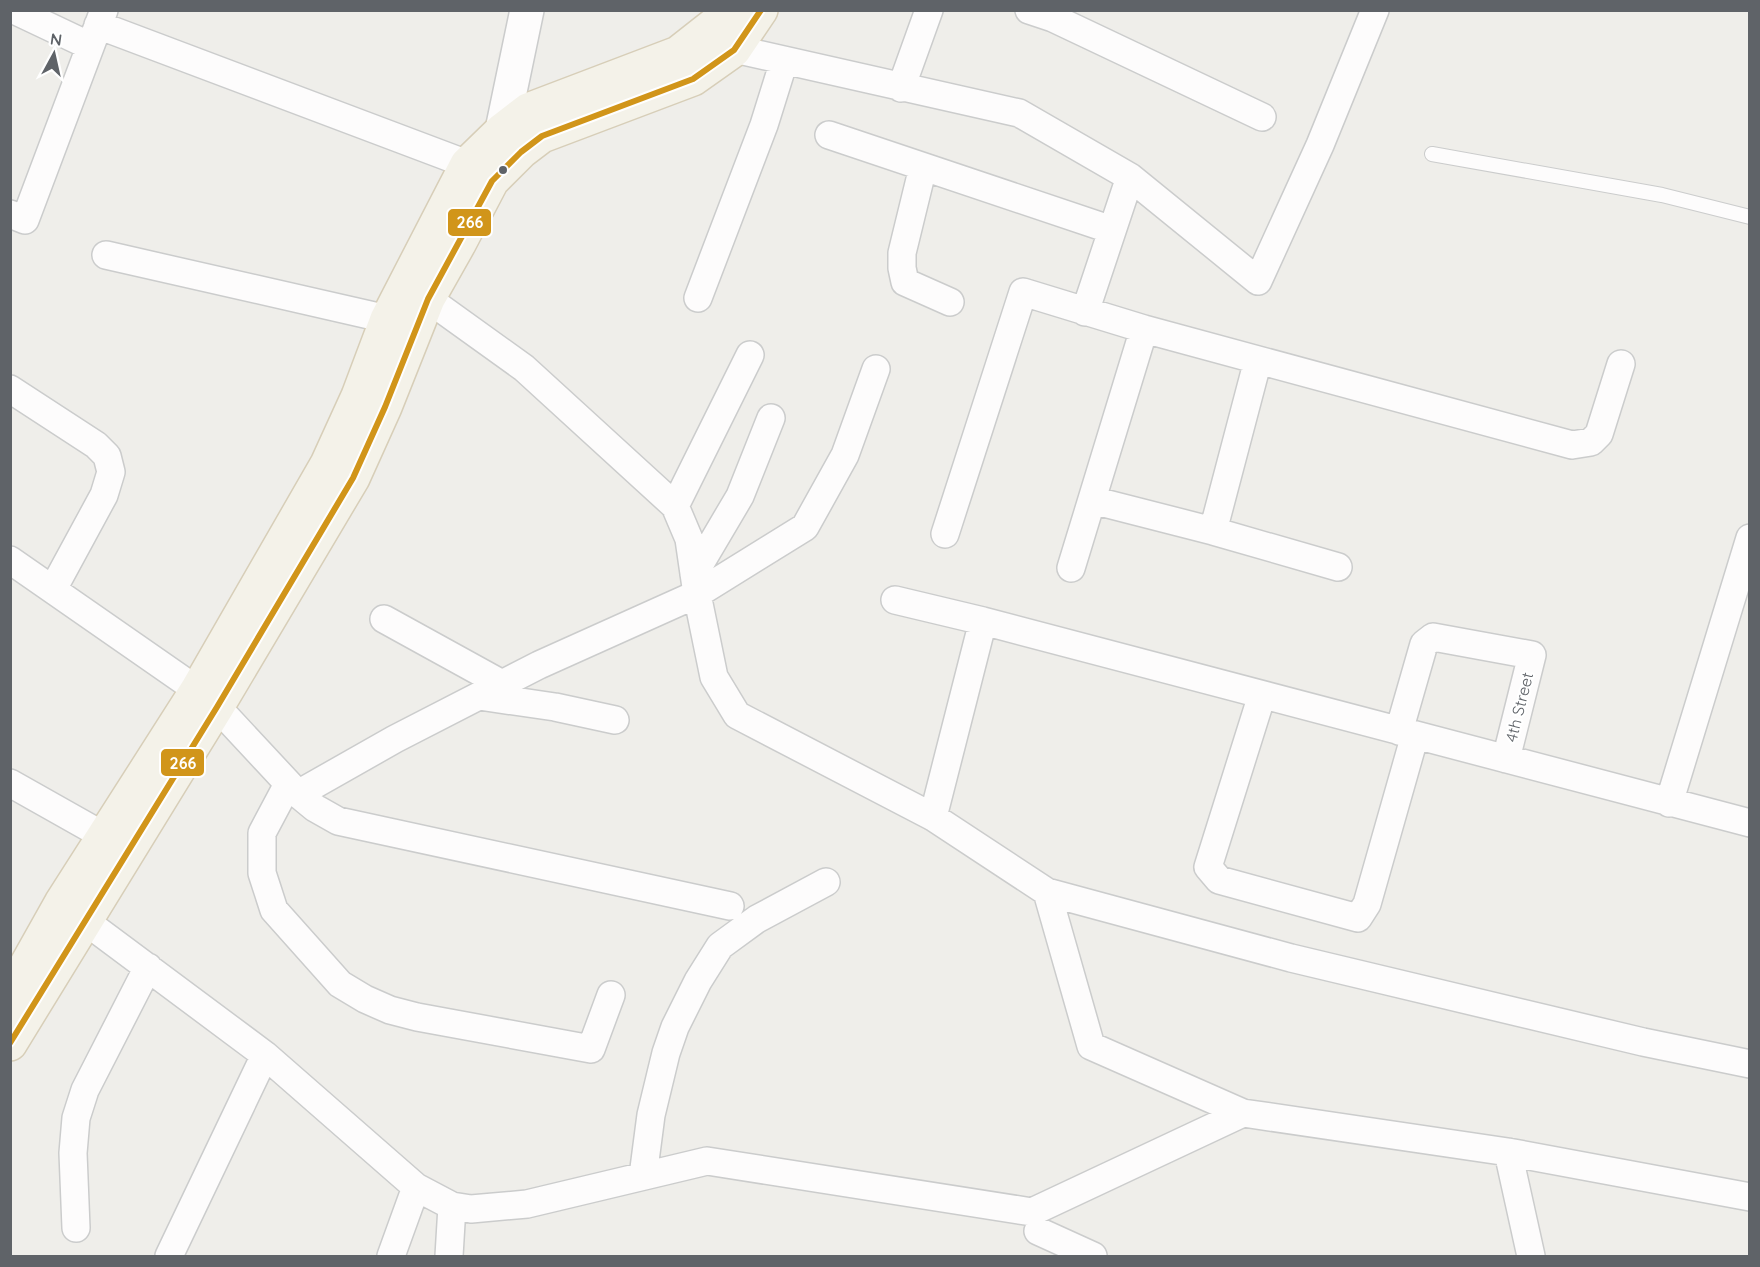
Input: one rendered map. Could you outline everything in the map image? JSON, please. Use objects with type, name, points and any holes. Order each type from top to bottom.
[{"type":"main road","points":[[10,1044],[73,912],[104,836],[207,698],[327,464],[358,396],[387,320],[467,164],[502,130],[528,110],[678,53],[725,16],[728,10]]},
{"type":"main road","points":[[12,987],[73,912],[207,698],[353,478],[386,407],[428,299],[492,181],[542,136],[693,79],[734,50],[761,10]]},
{"type":"street","points":[[14,10],[97,27],[467,164]]},
{"type":"street","points":[[512,161],[502,130],[527,10]]},
{"type":"street","points":[[901,88],[929,10]]},
{"type":"street","points":[[1029,10],[1053,18],[1262,117]]},
{"type":"street","points":[[696,39],[734,50],[1019,113],[1130,177],[1258,281],[1320,145],[1375,10]]},
{"type":"street","points":[[10,214],[25,220],[97,27]]},
{"type":"street","points":[[698,298],[764,125],[784,61]]},
{"type":"street","points":[[829,135],[1112,230]]},
{"type":"street","points":[[923,167],[902,254],[902,268],[905,282],[950,302]]},
{"type":"street","points":[[1084,312],[1130,177]]},
{"type":"street","points":[[106,255],[387,320]]},
{"type":"street","points":[[945,534],[1023,292],[1144,329],[1572,445],[1591,442],[1599,434],[1621,364]]},
{"type":"street","points":[[428,299],[524,368],[675,506],[689,539],[695,584],[714,677],[736,715],[933,817],[1047,891],[1291,958],[1643,1042],[1749,1064]]},
{"type":"street","points":[[1071,568],[1144,329]]},
{"type":"street","points":[[675,506],[750,355]]},
{"type":"street","points":[[1213,531],[1258,360]]},
{"type":"street","points":[[611,995],[591,1049],[417,1017],[381,1006],[340,984],[274,910],[262,873],[262,833],[293,789],[491,690],[805,527],[845,455],[876,369]]},
{"type":"street","points":[[10,389],[96,445],[107,456],[111,472],[104,495],[53,590]]},
{"type":"street","points":[[695,584],[740,496],[771,418]]},
{"type":"street","points":[[1092,500],[1213,531],[1338,567]]},
{"type":"street","points":[[1669,803],[1749,538]]},
{"type":"street","points":[[10,560],[207,698],[293,789],[315,808],[338,821],[730,906]]},
{"type":"street","points":[[895,600],[983,621],[1749,823]]},
{"type":"street","points":[[384,619],[491,690],[615,720]]},
{"type":"street","points":[[933,817],[983,621]]},
{"type":"street","name":"4th Street","points":[[1407,733],[1424,644],[1433,637],[1532,655],[1506,759]]},
{"type":"street","points":[[1262,695],[1208,867],[1219,880],[1358,918],[1367,904],[1407,733]]},
{"type":"street","points":[[10,783],[104,836]]},
{"type":"street","points":[[643,1176],[651,1115],[666,1053],[675,1027],[720,946],[757,919],[826,882]]},
{"type":"street","points":[[1047,891],[1091,1046],[1243,1113],[1508,1152],[1749,1197]]},
{"type":"street","points":[[73,912],[265,1055],[416,1187],[452,1206],[471,1209],[527,1204],[707,1161],[1035,1233],[1092,1257]]},
{"type":"street","points":[[76,1228],[73,1153],[76,1118],[85,1090],[148,967]]},
{"type":"street","points":[[169,1257],[265,1055]]},
{"type":"street","points":[[1035,1233],[1243,1113]]},
{"type":"street","points":[[1508,1152],[1531,1257]]},
{"type":"street","points":[[391,1257],[416,1187]]},
{"type":"street","points":[[449,1257],[452,1206]]},
{"type":"lane","points":[[1432,154],[1662,195],[1749,217]]},
{"type":"transit line","name":"266","points":[[10,1043],[217,707],[353,478],[385,407],[428,299],[492,181],[521,152],[542,136],[693,79],[734,50],[761,10]]}]
